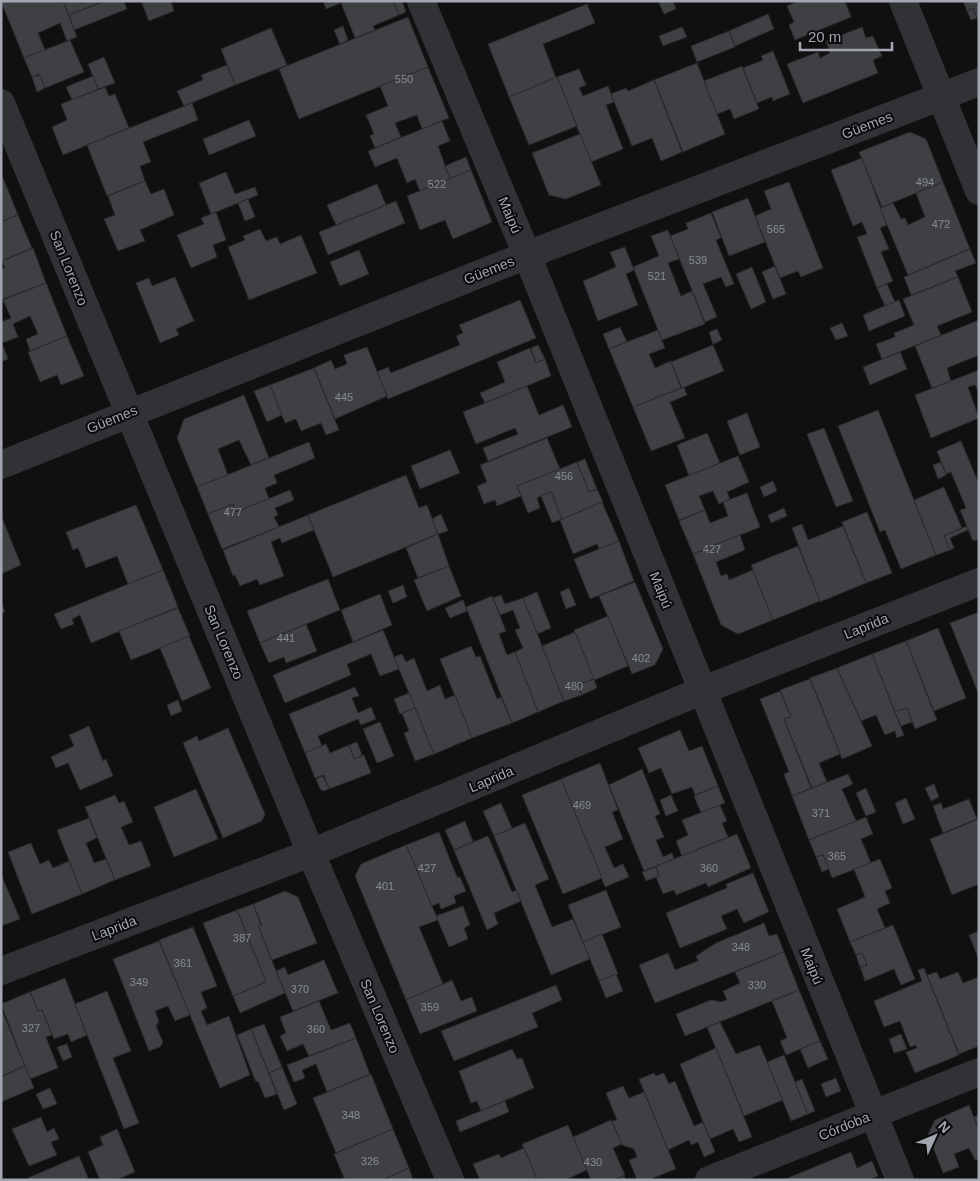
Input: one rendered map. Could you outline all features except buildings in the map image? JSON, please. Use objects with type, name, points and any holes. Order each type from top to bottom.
[{"type":"street","name":"Maipú","points":[[421,1],[527,255],[701,691],[900,1180]]},
{"type":"street","points":[[903,1],[979,191]]},
{"type":"street","name":"Güemes","points":[[1,465],[527,255],[979,82]]},
{"type":"street","name":"San Lorenzo","points":[[1,103],[311,853],[450,1180]]},
{"type":"street","name":"Laprida","points":[[1,971],[311,853],[701,691],[979,582]]},
{"type":"street","name":"Córdoba","points":[[709,1180],[979,1072]]}]
